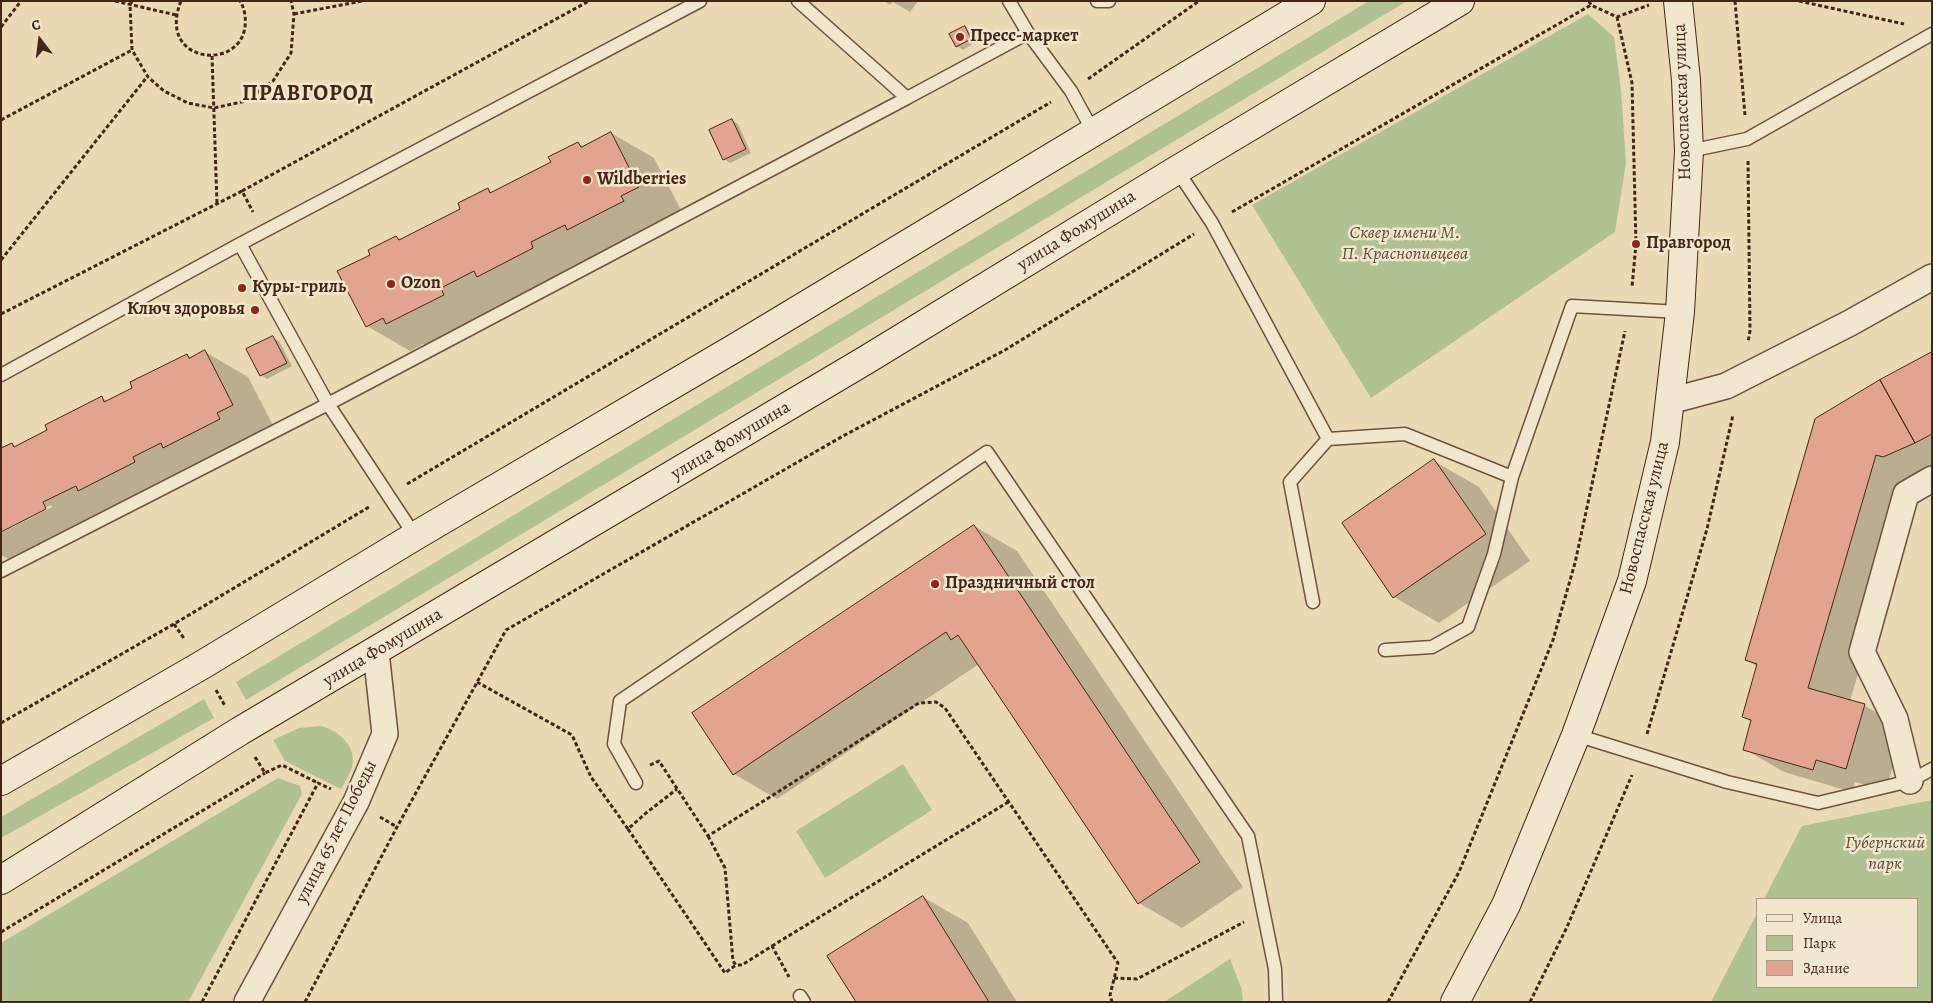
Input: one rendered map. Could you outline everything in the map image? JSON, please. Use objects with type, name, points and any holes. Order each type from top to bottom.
[{"type":"main road","points":[[1,781],[740,345],[1311,1]]},
{"type":"main road","name":"улица Фомушина","points":[[1,880],[240,731],[866,360],[1177,170],[1460,1]]},
{"type":"main road","name":"Новоспасская улица","points":[[1455,1002],[1506,904],[1576,736],[1632,581],[1665,442],[1680,312],[1689,151],[1686,80],[1678,1]]},
{"type":"street","points":[[1670,400],[1726,386],[1850,323],[1932,277]]},
{"type":"street","points":[[1921,775],[1862,652],[1906,494],[1932,479]]},
{"type":"street","name":"улица 65 лет Победы","points":[[248,1002],[356,802],[385,734],[376,652]]},
{"type":"lane","points":[[1,375],[240,244],[700,1]]},
{"type":"lane","points":[[798,1],[907,98]]},
{"type":"lane","points":[[1009,1],[1028,33],[1071,91],[1094,133]]},
{"type":"lane","points":[[1097,1],[1109,1]]},
{"type":"lane","points":[[1,571],[328,404],[1028,33]]},
{"type":"lane","points":[[1689,151],[1747,139],[1932,34]]},
{"type":"lane","points":[[1177,170],[1212,223],[1328,439]]},
{"type":"lane","points":[[240,244],[328,404],[415,536]]},
{"type":"lane","points":[[1385,650],[1432,647],[1468,628],[1494,554],[1512,477],[1572,306],[1680,312]]},
{"type":"lane","points":[[1314,602],[1290,482],[1328,439],[1405,434],[1512,477]]},
{"type":"lane","points":[[634,779],[614,744],[620,702],[987,452],[1248,836],[1275,969],[1276,1002]]},
{"type":"lane","points":[[1576,736],[1726,782],[1818,803],[1921,775]]},
{"type":"path","points":[[1,27],[22,1]]},
{"type":"path","points":[[115,1],[131,3],[176,15]]},
{"type":"path","points":[[181,1],[176,15],[176,27],[180,39],[188,48],[199,54],[212,56],[225,53],[237,45],[244,33],[246,19],[240,1]]},
{"type":"path","points":[[131,3],[132,50],[148,77],[164,90],[188,103],[214,108],[246,101],[274,81],[291,53],[294,14],[291,1]]},
{"type":"path","points":[[294,14],[362,1]]},
{"type":"path","points":[[1,723],[174,624],[1071,91],[1199,1]]},
{"type":"path","points":[[1589,1],[1592,5],[1617,17],[1651,4]]},
{"type":"path","points":[[1530,1002],[1567,927],[1640,756],[1706,529],[1741,378],[1750,331],[1747,139],[1736,1]]},
{"type":"path","points":[[1799,1],[1913,26]]},
{"type":"path","points":[[1,314],[242,191],[587,2]]},
{"type":"path","points":[[305,1002],[397,827],[506,630],[844,436],[1005,350],[1212,223],[1592,5]]},
{"type":"path","points":[[1388,1002],[1459,872],[1553,640],[1577,553],[1630,309],[1636,244],[1632,83],[1617,17]]},
{"type":"path","points":[[1,120],[132,50]]},
{"type":"path","points":[[212,56],[217,204]]},
{"type":"path","points":[[1,260],[148,77]]},
{"type":"path","points":[[242,191],[263,232]]},
{"type":"path","points":[[477,682],[572,735],[591,777],[725,972],[736,965],[742,965],[1010,801]]},
{"type":"path","points":[[708,836],[919,702],[936,702],[945,708],[1010,801],[1118,963],[1110,995],[1112,1002]]},
{"type":"path","points":[[634,779],[659,761],[708,836],[725,868],[733,961],[736,965]]},
{"type":"path","points":[[1,932],[265,773]]},
{"type":"path","points":[[628,829],[646,812],[677,789]]},
{"type":"path","points":[[1114,978],[1137,979],[1263,912]]},
{"type":"path","points":[[772,946],[802,999]]},
{"type":"green space","points":[[1369,1],[1407,1],[246,700],[236,682]]},
{"type":"green space","name":"Сквер имени М. П. Краснопивцева","points":[[1588,14],[1614,37],[1621,90],[1626,163],[1615,232],[1371,398],[1252,205]]},
{"type":"green space","points":[[204,699],[214,718],[1,838],[1,817]]},
{"type":"green space","points":[[321,726],[328,728],[345,740],[352,752],[352,767],[341,789],[285,761],[273,740],[299,728]]},
{"type":"green space","points":[[903,764],[932,810],[825,878],[796,831]]},
{"type":"green space","points":[[278,778],[300,786],[302,794],[188,1002],[1,1002],[1,943]]},
{"type":"green space","name":"Губернский парк","points":[[1932,800],[1932,1002],[1711,1002],[1756,915],[1756,988],[1918,988],[1918,898],[1765,898],[1802,826]]},
{"type":"green space","points":[[1230,959],[1242,990],[1243,1002],[1164,1002]]},
{"type":"building","name":"Пресс-маркет","points":[[965,26],[971,39],[956,47],[949,34]]},
{"type":"building","points":[[732,119],[746,149],[723,160],[709,130]]},
{"type":"building","points":[[611,132],[639,187],[621,196],[624,201],[567,230],[565,225],[531,242],[533,248],[477,277],[474,271],[441,288],[444,295],[386,324],[383,318],[366,327],[337,271],[370,255],[368,250],[396,236],[399,240],[460,209],[458,203],[488,188],[490,193],[551,162],[548,157],[578,142],[581,147]]},
{"type":"building","points":[[273,336],[287,363],[260,376],[246,349]]},
{"type":"building","points":[[205,350],[233,405],[217,413],[220,419],[163,448],[161,443],[133,457],[135,462],[78,491],[76,486],[43,502],[46,509],[1,532],[1,448],[12,443],[14,447],[47,430],[45,425],[102,396],[104,402],[132,388],[130,382],[187,354],[189,358]]},
{"type":"building","points":[[1932,352],[1932,434],[1915,443],[1880,380]]},
{"type":"building","points":[[1880,380],[1915,443],[1883,457],[1876,455],[1808,688],[1865,704],[1846,769],[1816,760],[1813,770],[1743,750],[1751,720],[1742,717],[1757,664],[1745,660],[1815,419]]},
{"type":"building","points":[[1434,459],[1486,534],[1393,598],[1342,523]]},
{"type":"building","points":[[974,525],[1200,862],[1138,904],[958,635],[951,640],[946,632],[733,775],[692,713]]},
{"type":"building","points":[[923,896],[989,1002],[856,1002],[827,956]]},
{"type":"place","name":"Пресс-маркет","points":[[960,37]]},
{"type":"place","name":"Wildberries","points":[[587,180]]},
{"type":"place","name":"Правгород","points":[[1636,244]]},
{"type":"place","name":"Ozon","points":[[391,284]]},
{"type":"place","name":"Куры-гриль","points":[[242,288]]},
{"type":"place","name":"Ключ здоровья","points":[[255,310]]},
{"type":"place","name":"Праздничный стол","points":[[935,584]]},
{"type":"district","name":"ПРАВГОРОД","points":[[308,95]]}]
